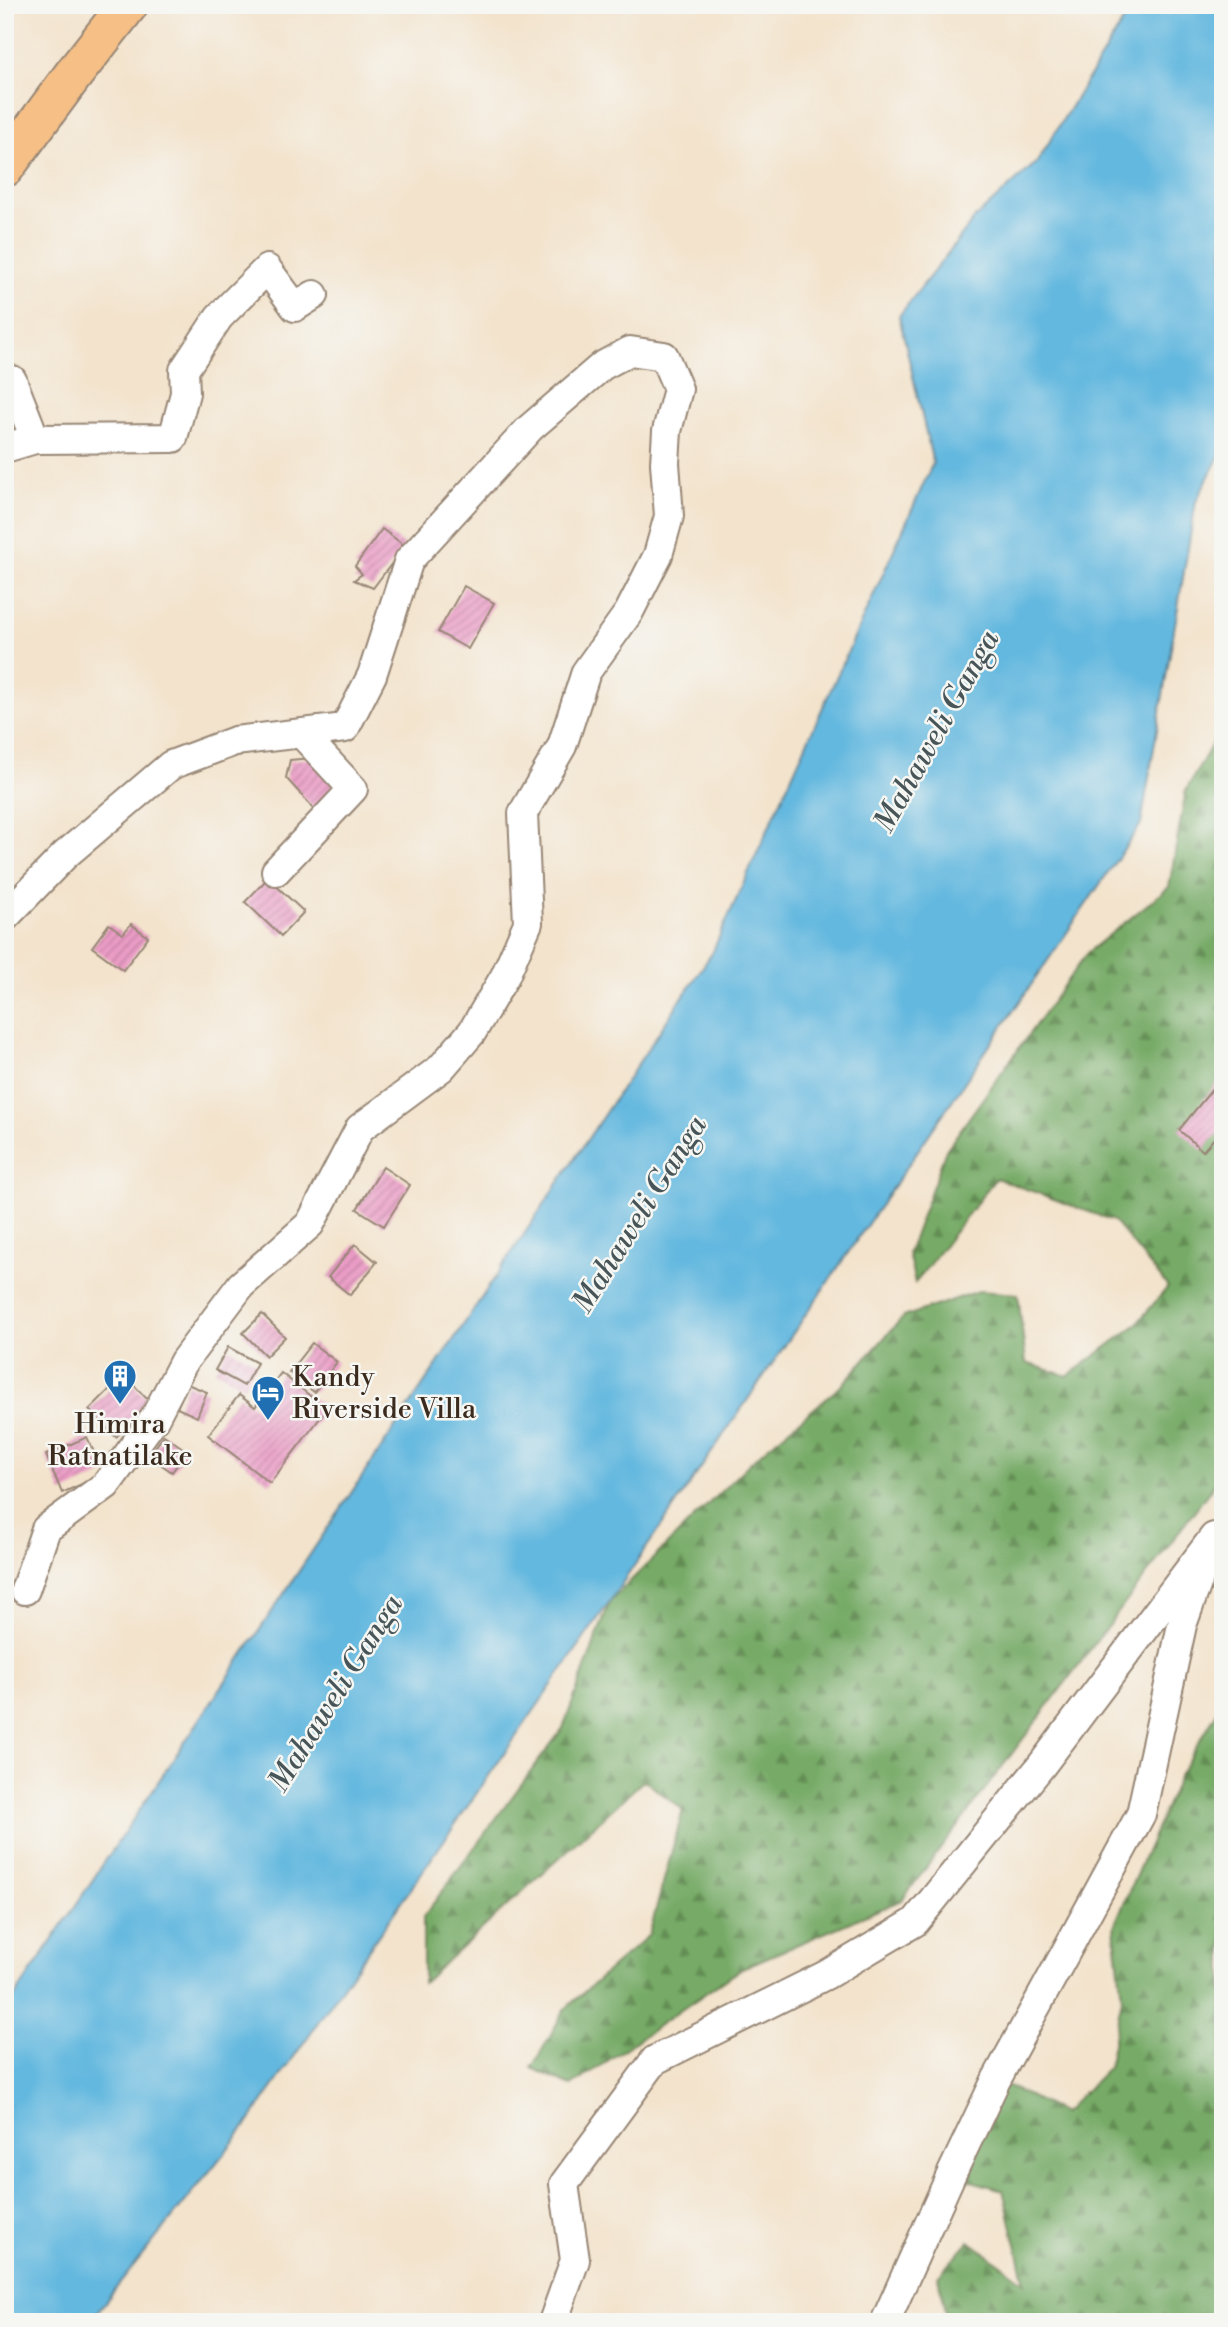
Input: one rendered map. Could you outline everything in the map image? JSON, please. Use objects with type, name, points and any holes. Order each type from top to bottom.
[{"type":"highway","points":[[5,167],[128,5]]},
{"type":"street","points":[[5,448],[35,439],[173,438],[185,393],[184,370],[219,317],[267,269],[295,307],[314,295]]},
{"type":"street","points":[[5,917],[65,855],[171,765],[235,741],[345,729],[372,675],[409,560],[530,428],[602,366],[630,351],[664,356],[678,389],[667,431],[664,463],[669,516],[658,555],[629,612],[586,672],[562,746],[523,813],[528,923],[505,976],[472,1032],[441,1068],[360,1128],[310,1224],[242,1285],[184,1361],[154,1419],[106,1485],[46,1529],[25,1590]]},
{"type":"street","points":[[12,380],[35,439]]},
{"type":"street","points":[[276,871],[353,789],[303,734]]},
{"type":"street","points":[[553,2322],[575,2260],[564,2184],[655,2060],[826,1975],[915,1922],[1041,1766],[1219,1531]]},
{"type":"street","points":[[886,2322],[996,2080],[1141,1814],[1182,1625],[1219,1531]]},
{"type":"green space","points":[[1223,725],[1223,1473],[902,1900],[742,1968],[571,2086],[532,2068],[565,2009],[649,1935],[683,1810],[644,1780],[423,1983],[423,1917],[563,1728],[610,1601],[756,1457],[841,1386],[903,1317],[979,1291],[1018,1294],[1026,1363],[1068,1376],[1135,1326],[1168,1287],[1114,1221],[996,1178],[915,1283],[908,1253],[946,1150],[1087,953],[1169,887],[1186,790]]},
{"type":"green space","points":[[1223,1702],[1223,2322],[947,2322],[938,2276],[969,2241],[1025,2282],[1003,2190],[951,2175],[996,2080],[1063,2113],[1108,2068],[1122,1998],[1114,1926],[1180,1774]]},
{"type":"water","name":"Mahaweli Ganga","points":[[1133,5],[1223,5],[1223,449],[1196,501],[1141,824],[610,1601],[246,2126],[89,2322],[5,2322],[5,2011],[712,953],[933,463],[899,316],[976,217],[1037,162]]},
{"type":"building","points":[[382,529],[405,546],[373,588],[354,580],[362,574],[355,566]]},
{"type":"building","points":[[464,586],[494,603],[468,649],[438,632]]},
{"type":"building","points":[[312,758],[340,789],[316,811],[286,778],[290,760]]},
{"type":"building","points":[[268,878],[304,912],[281,936],[245,902]]},
{"type":"building","points":[[109,924],[123,934],[131,924],[148,937],[123,970],[92,947]]},
{"type":"building","points":[[1218,1082],[1223,1086],[1223,1128],[1203,1151],[1179,1130]]},
{"type":"building","points":[[383,1167],[410,1185],[384,1226],[357,1209]]},
{"type":"building","points":[[355,1244],[377,1262],[350,1295],[328,1277]]},
{"type":"building","points":[[262,1314],[285,1337],[266,1356],[243,1333]]},
{"type":"building","points":[[312,1343],[337,1362],[314,1392],[289,1372]]},
{"type":"building","points":[[228,1347],[257,1363],[244,1386],[215,1370]]},
{"type":"building","name":"Kandy Riverside Villa","points":[[281,1373],[327,1409],[270,1483],[208,1435],[239,1395],[255,1407]]},
{"type":"building","name":"Himira Ratnatilake","points":[[124,1375],[151,1403],[116,1437],[89,1410]]},
{"type":"building","points":[[187,1384],[207,1392],[197,1417],[177,1408]]},
{"type":"building","points":[[164,1435],[187,1451],[172,1472],[149,1456]]},
{"type":"building","points":[[87,1437],[104,1474],[62,1493],[46,1455]]},
{"type":"place","name":"Himira Ratnatilake","points":[[120,1406]]},
{"type":"place","name":"Kandy Riverside Villa","points":[[268,1422]]}]
